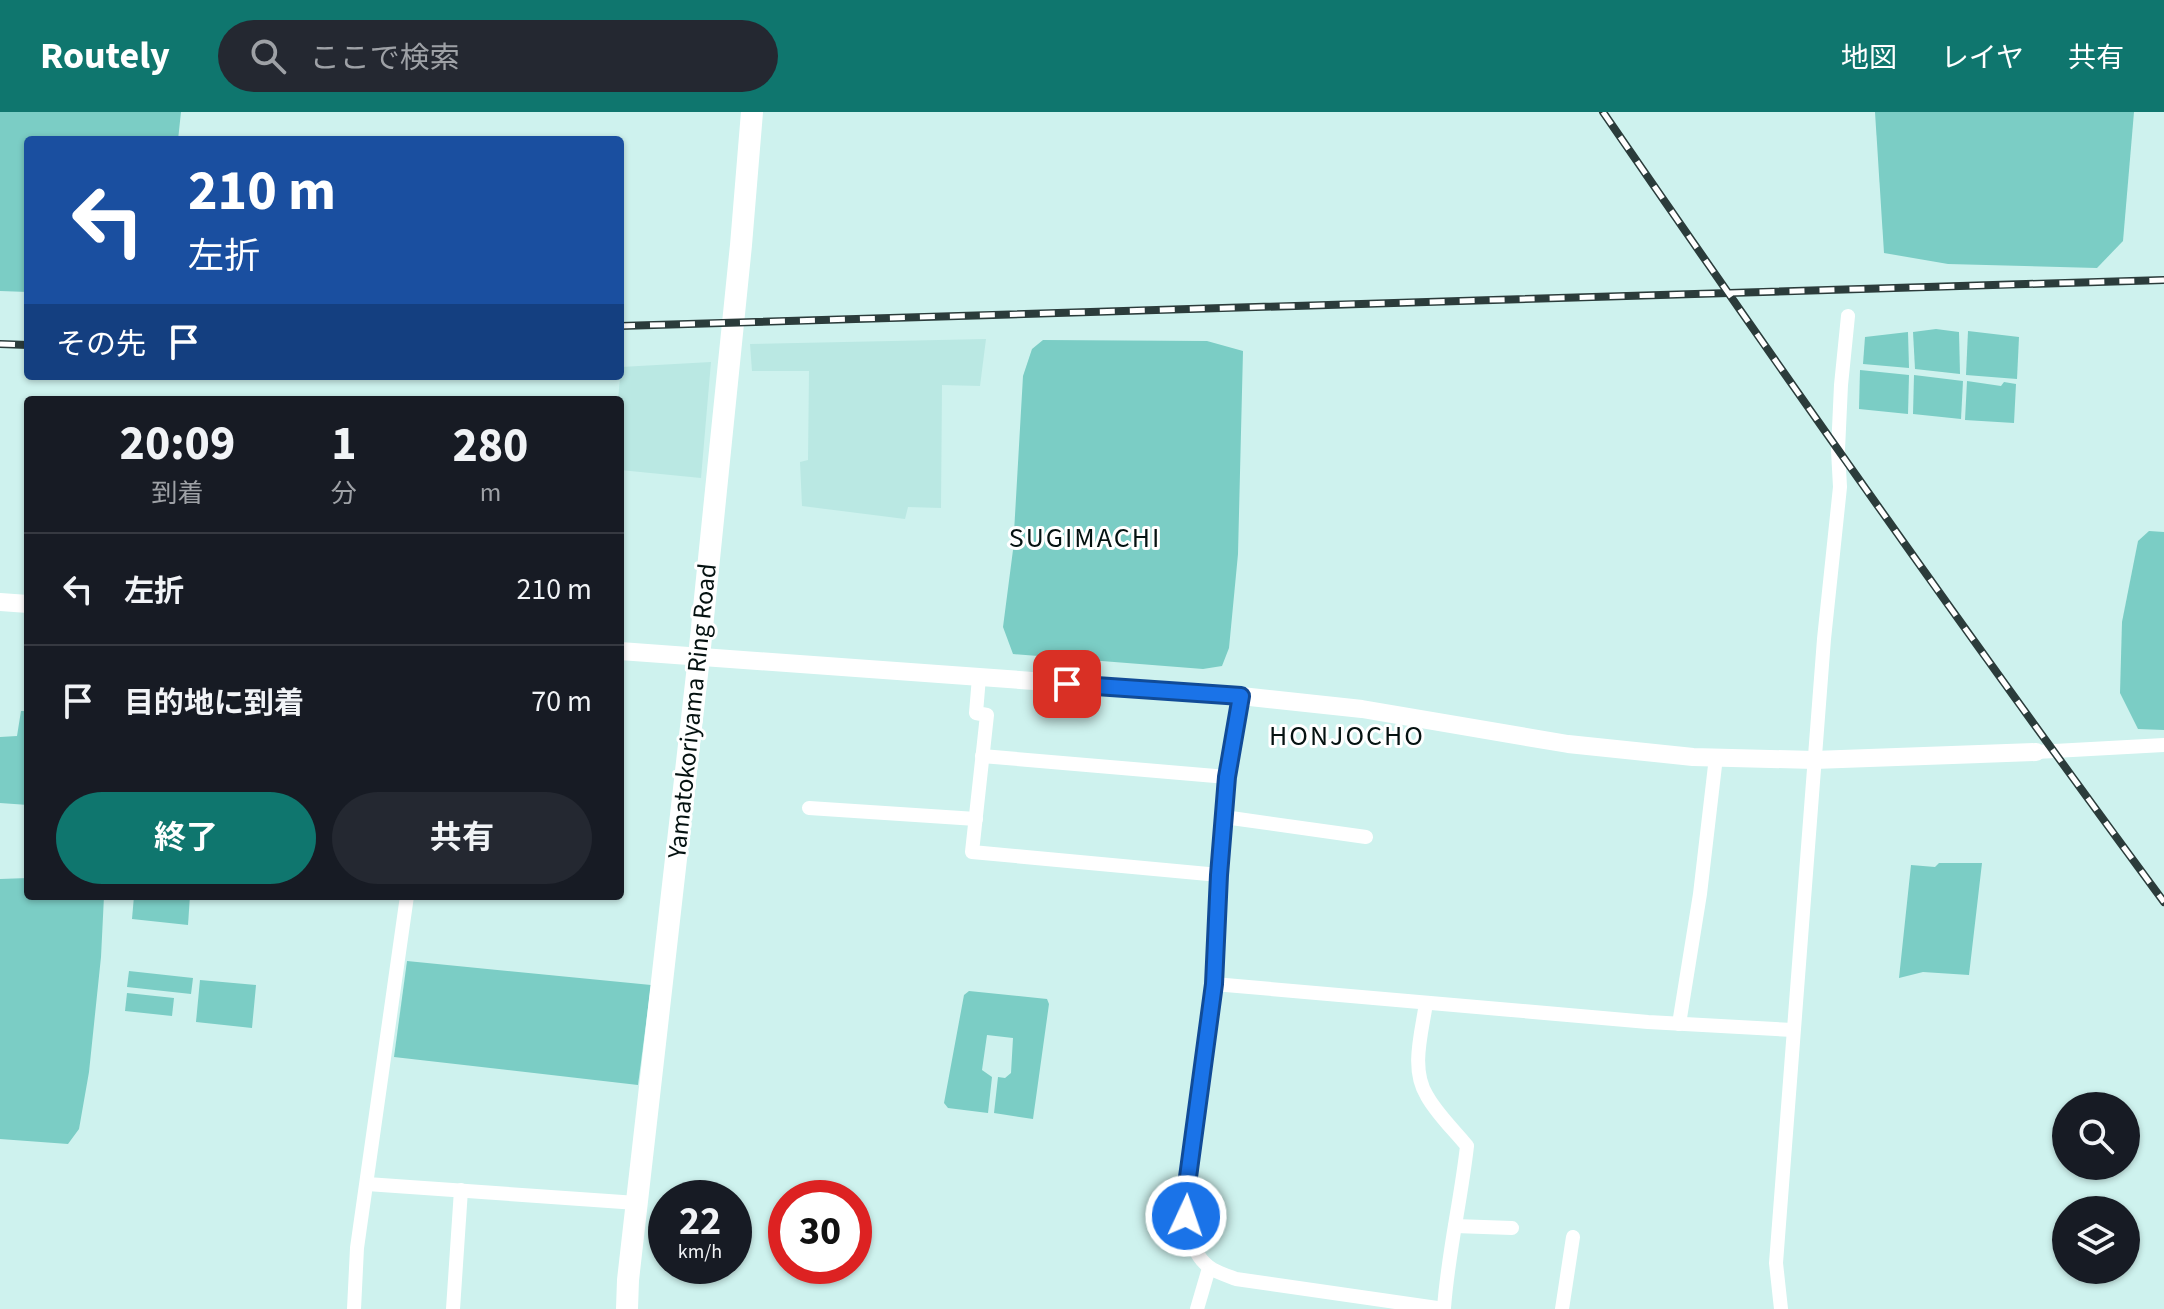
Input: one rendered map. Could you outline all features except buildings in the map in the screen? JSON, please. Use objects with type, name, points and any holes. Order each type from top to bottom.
[{"type":"main road","name":"Yamatokoriyama Ring Road","points":[[627,1309],[699,657],[752,112]]},
{"type":"street","points":[[1781,1309],[1776,1263],[1814,760],[1839,501],[1841,385],[1848,316]]},
{"type":"street","points":[[0,602],[24,604]]},
{"type":"street","points":[[624,651],[1241,696],[1362,709],[1568,744],[1716,757],[1814,760],[2164,745]]},
{"type":"street","points":[[979,677],[976,713],[987,715],[972,852],[1219,875]]},
{"type":"street","points":[[1241,696],[1227,777],[1214,984],[1186,1192],[1190,1240],[1209,1268],[1236,1279],[1444,1308],[1447,1263],[1467,1146],[1426,1096],[1419,1077],[1426,1003]]},
{"type":"street","points":[[982,756],[1227,777]]},
{"type":"street","points":[[1679,1024],[1700,894],[1716,757]]},
{"type":"street","points":[[809,808],[976,819]]},
{"type":"street","points":[[1224,817],[1366,837]]},
{"type":"street","points":[[354,1309],[357,1248],[406,900]]},
{"type":"street","points":[[1214,984],[1679,1024],[1793,1030]]},
{"type":"street","points":[[367,1184],[637,1203]]},
{"type":"street","points":[[453,1309],[461,1190]]},
{"type":"street","points":[[1455,1226],[1512,1228]]},
{"type":"street","points":[[1562,1309],[1573,1237]]},
{"type":"street","points":[[1197,1309],[1209,1268]]},
{"type":"shaded area","points":[[986,339],[980,386],[942,385],[941,508],[908,507],[905,519],[802,506],[800,462],[808,460],[809,371],[752,371],[750,344]]},
{"type":"shaded area","points":[[711,362],[701,478],[624,470],[624,396],[618,396],[620,380],[624,380],[624,367]]},
{"type":"water","points":[[0,112],[181,112],[178,136],[24,136],[24,292],[0,291]]},
{"type":"water","points":[[1875,112],[2134,112],[2123,241],[2097,268],[1948,264],[1884,253]]},
{"type":"water","points":[[1936,329],[1959,332],[1960,374],[1915,369],[1913,332]]},
{"type":"water","points":[[1968,331],[2019,337],[2017,379],[1966,375]]},
{"type":"water","points":[[1908,332],[1909,368],[1863,364],[1865,337]]},
{"type":"water","points":[[1043,340],[1207,341],[1243,351],[1238,554],[1229,648],[1222,666],[1203,669],[1013,654],[1003,627],[1013,550],[1023,376],[1032,349]]},
{"type":"water","points":[[1860,370],[1909,375],[1908,414],[1859,409]]},
{"type":"water","points":[[1914,375],[1963,381],[1961,419],[1913,414]]},
{"type":"water","points":[[1967,381],[2001,386],[2004,382],[2016,384],[2014,423],[1965,420]]},
{"type":"water","points":[[2149,531],[2164,532],[2164,730],[2138,729],[2120,693],[2122,622],[2138,541]]},
{"type":"water","points":[[21,711],[24,711],[24,805],[0,803],[0,737],[17,736]]},
{"type":"water","points":[[1939,863],[1982,863],[1969,975],[1923,972],[1899,978],[1911,865],[1935,867]]},
{"type":"water","points":[[24,878],[24,900],[104,900],[89,1072],[79,1129],[68,1144],[0,1139],[0,879]]},
{"type":"water","points":[[134,900],[190,900],[188,925],[132,919]]},
{"type":"water","points":[[407,961],[651,985],[638,1085],[394,1057]]},
{"type":"water","points":[[129,971],[193,978],[191,994],[127,987]]},
{"type":"water","points":[[200,980],[256,985],[252,1028],[196,1022]]},
{"type":"water","points":[[969,991],[1047,999],[1049,1004],[1033,1119],[994,1113],[998,1077],[1005,1078],[1011,1073],[1013,1038],[987,1035],[982,1070],[992,1077],[988,1113],[948,1108],[944,1103],[964,995]]},
{"type":"water","points":[[127,993],[174,998],[172,1016],[125,1011]]},
{"type":"railway","points":[[1603,112],[1880,509],[2164,902]]},
{"type":"railway","points":[[624,326],[2164,280]]},
{"type":"railway","points":[[0,344],[24,345]]},
{"type":"district","name":"SUGIMACHI","points":[[1085,538]]},
{"type":"district","name":"HONJOCHO","points":[[1347,736]]},
{"type":"route","points":[[1067,684],[1241,696],[1227,777],[1214,984],[1186,1192],[1186,1216]]}]
